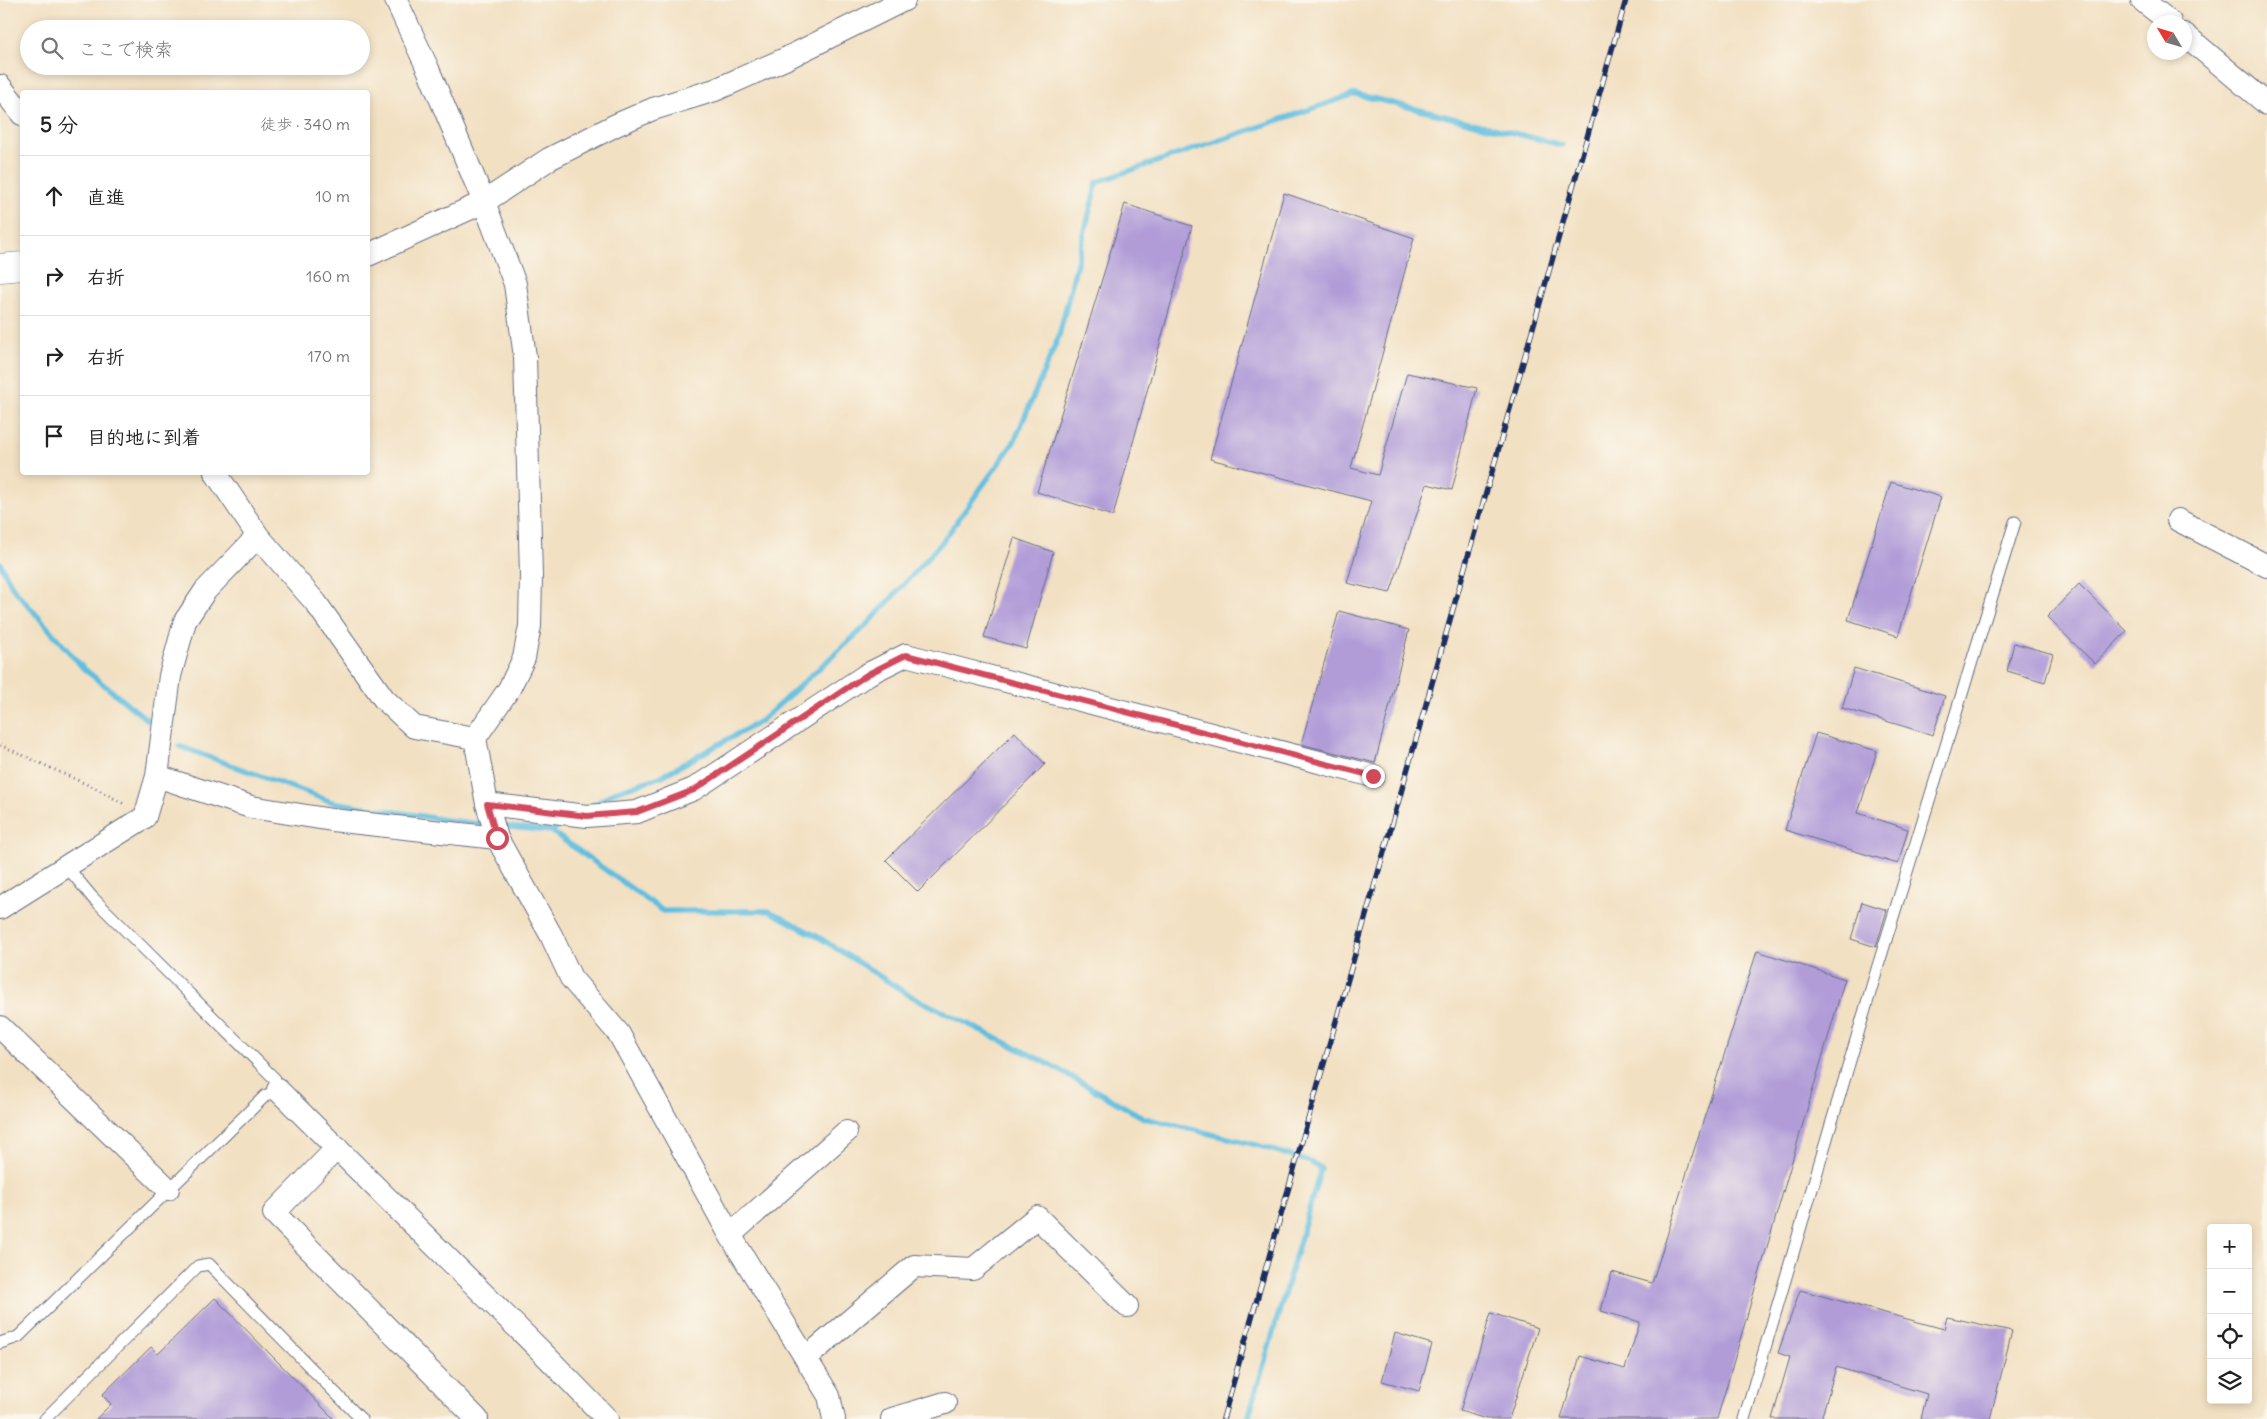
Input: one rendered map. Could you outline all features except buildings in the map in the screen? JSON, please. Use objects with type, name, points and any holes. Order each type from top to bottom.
[{"type":"street","points":[[396,0],[428,69],[484,202],[515,284],[526,357],[531,575],[530,626],[524,658],[509,689],[475,738],[487,804],[497,838],[551,935],[571,978],[619,1034],[730,1235],[829,1396],[834,1419]]},
{"type":"street","points":[[370,254],[484,202],[549,159],[616,125],[652,109],[715,90],[785,59],[904,0]]},
{"type":"street","points":[[2142,0],[2161,15]]},
{"type":"street","points":[[2192,41],[2267,104]]},
{"type":"street","points":[[0,86],[20,111]]},
{"type":"street","points":[[0,268],[20,266]]},
{"type":"street","points":[[218,475],[258,536],[316,603],[384,698],[414,727],[475,738]]},
{"type":"street","points":[[2178,520],[2267,566]]},
{"type":"street","points":[[0,908],[145,817],[157,776],[170,676],[185,621],[205,591],[258,536]]},
{"type":"street","points":[[487,804],[587,816],[637,812],[694,790],[868,674],[906,655],[1373,776]]},
{"type":"street","points":[[157,776],[251,807],[332,820],[497,838]]},
{"type":"street","points":[[0,1027],[168,1189]]},
{"type":"street","points":[[278,1090],[607,1419]]},
{"type":"street","points":[[730,1235],[846,1132]]},
{"type":"street","points":[[338,1148],[274,1213],[478,1419]]},
{"type":"street","points":[[806,1358],[914,1266],[973,1269],[1037,1217],[1126,1306]]},
{"type":"street","points":[[892,1419],[945,1404]]},
{"type":"lane","points":[[1744,1419],[1877,969],[2015,522]]},
{"type":"lane","points":[[0,1343],[18,1338],[265,1096],[278,1090],[274,1078],[92,897],[67,867]]},
{"type":"lane","points":[[45,1419],[198,1266],[209,1264],[360,1419]]},
{"type":"path","points":[[0,745],[97,789],[145,817]]},
{"type":"waterway","points":[[589,808],[614,792],[660,777],[761,721],[869,623],[943,541],[1014,442],[1059,336],[1097,182],[1355,94],[1562,145]]},
{"type":"waterway","points":[[0,563],[13,588],[83,668],[150,722]]},
{"type":"waterway","points":[[179,746],[332,802],[488,825]]},
{"type":"waterway","points":[[551,831],[568,820]]},
{"type":"waterway","points":[[499,826],[551,831],[663,911],[769,911],[820,938],[909,995],[1045,1062],[1144,1118],[1257,1145],[1310,1162],[1321,1168],[1248,1419]]},
{"type":"railway","points":[[1223,1419],[1626,0]]},
{"type":"route","points":[[497,838],[487,804],[587,816],[637,812],[694,790],[868,674],[906,655],[1373,776]]}]
